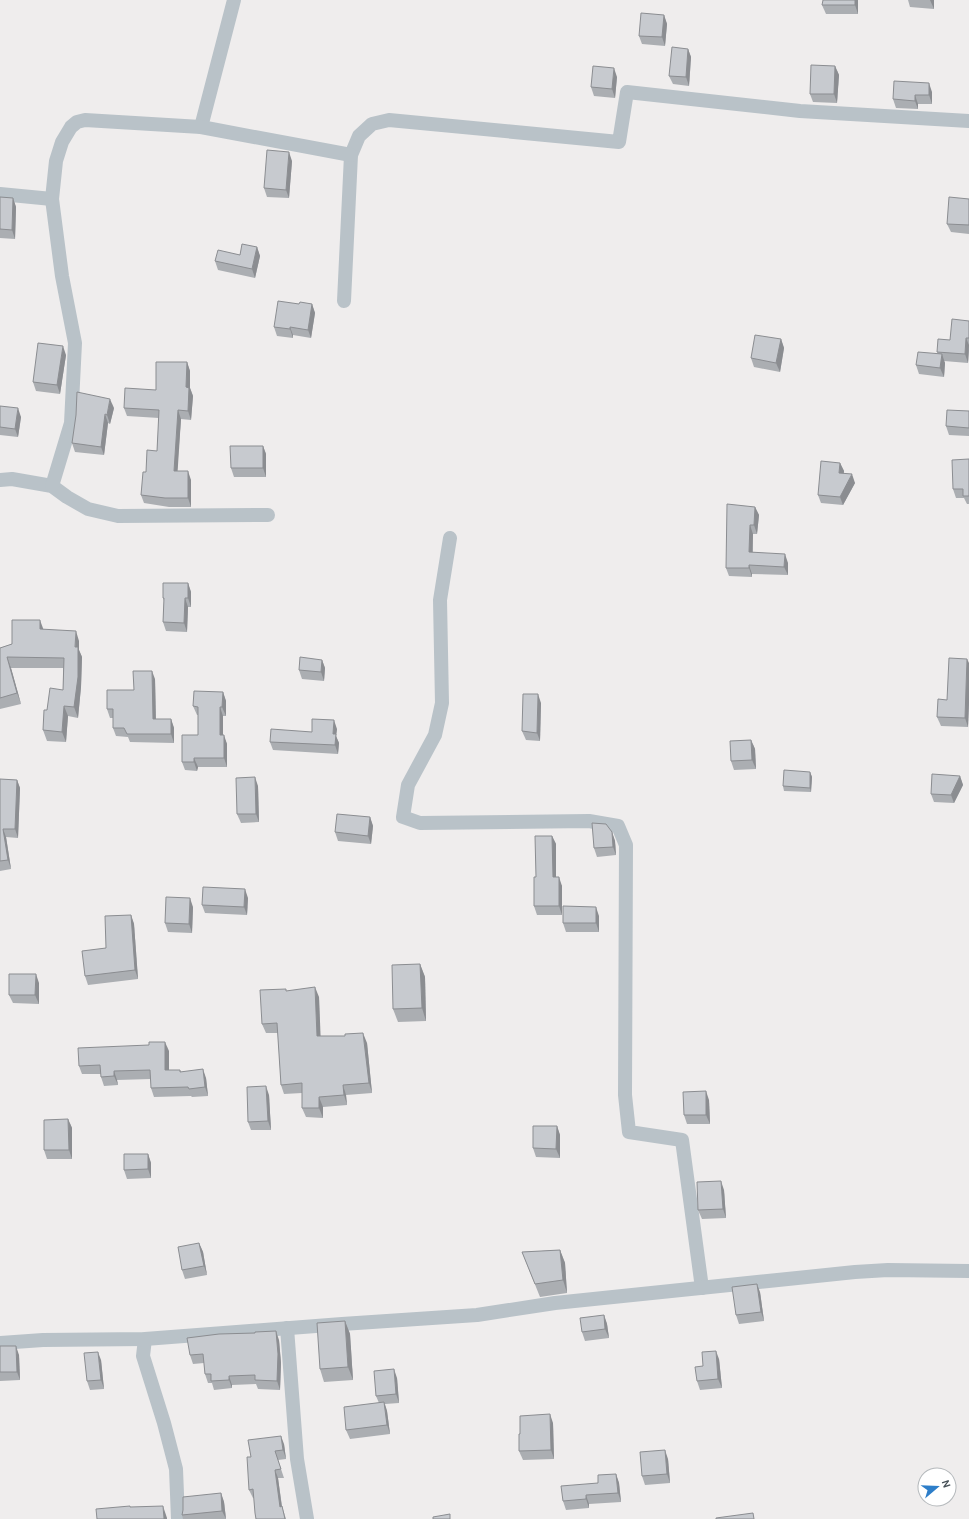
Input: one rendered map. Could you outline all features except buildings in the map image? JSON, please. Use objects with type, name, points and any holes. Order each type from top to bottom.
[{"type":"street","points":[[201,126],[234,0]]},
{"type":"street","points":[[344,301],[351,155],[359,136],[372,124],[389,120],[619,142],[627,92],[800,111],[969,121]]},
{"type":"street","points":[[52,486],[71,423],[75,342],[62,276],[52,199],[56,161],[62,142],[71,127],[77,122],[97,120],[201,126],[351,155]]},
{"type":"street","points":[[0,194],[52,199]]},
{"type":"street","points":[[0,480],[12,480],[52,486],[88,509],[118,516],[268,515]]},
{"type":"street","points":[[450,538],[440,600],[442,703],[435,735],[408,785],[403,817],[420,823],[589,821],[618,826],[626,845],[625,1095],[629,1132],[682,1140],[702,1288]]},
{"type":"street","points":[[0,1343],[43,1340],[145,1339],[477,1315],[555,1303],[855,1272],[888,1270],[969,1271]]},
{"type":"street","points":[[287,1328],[297,1459],[307,1519]]},
{"type":"street","points":[[145,1339],[142,1356],[164,1423],[176,1469],[178,1519]]}]
